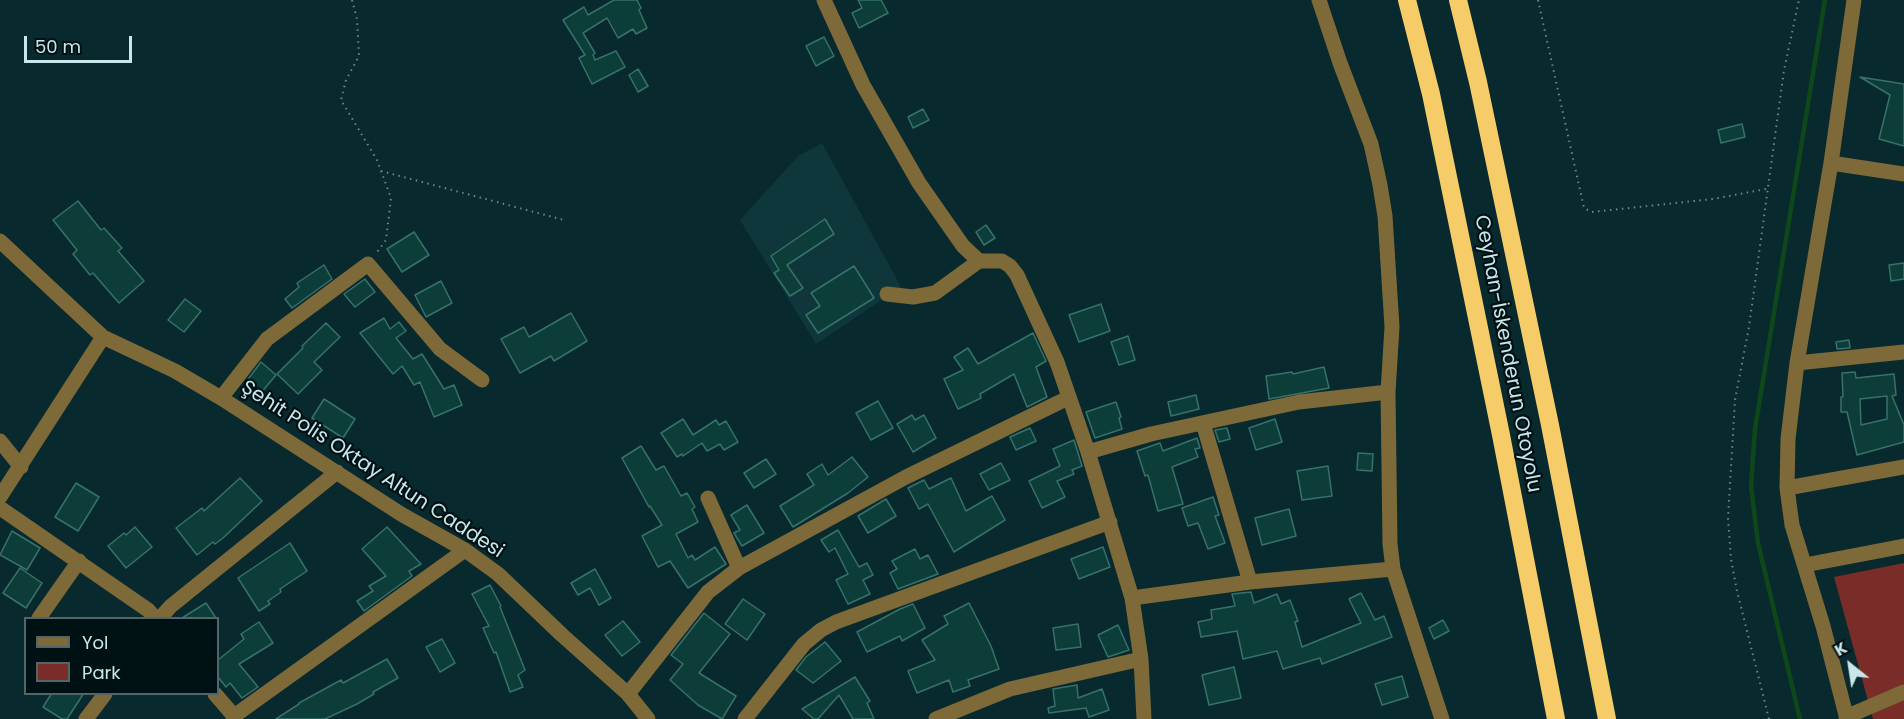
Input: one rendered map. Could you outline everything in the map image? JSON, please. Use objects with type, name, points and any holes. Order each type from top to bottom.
[{"type":"highway","name":"Ceyhan-İskenderun Otoyolu","points":[[1407,0],[1431,94],[1499,423],[1556,719]]},
{"type":"highway","name":"Ceyhan-İskenderun Otoyolu","points":[[1458,0],[1478,82],[1550,425],[1607,719]]},
{"type":"street","points":[[825,0],[863,85],[919,183],[963,246],[979,261]]},
{"type":"street","points":[[1319,0],[1371,144],[1380,185],[1385,216],[1392,327],[1388,392],[1390,544],[1393,569],[1442,719]]},
{"type":"street","points":[[1854,0],[1831,163],[1797,363],[1788,439],[1787,488],[1792,525],[1823,626],[1846,718],[1904,692]]},
{"type":"street","points":[[1831,163],[1904,174]]},
{"type":"street","name":"Şehit Polis Oktay Altun Caddesi","points":[[0,241],[103,337],[175,371],[221,398],[401,514],[465,550],[498,574],[628,693],[648,719]]},
{"type":"street","points":[[887,294],[913,297],[935,293],[979,261],[1002,261],[1017,274],[1057,362],[1088,452],[1132,598],[1141,659],[1144,719]]},
{"type":"street","points":[[221,398],[267,339],[368,264],[440,349],[482,380]]},
{"type":"street","points":[[0,497],[103,337]]},
{"type":"street","points":[[1797,363],[1904,352]]},
{"type":"street","points":[[1088,452],[1151,434],[1299,402],[1388,392]]},
{"type":"street","points":[[628,693],[708,592],[740,568],[906,477],[1068,398]]},
{"type":"street","points":[[1203,423],[1250,582]]},
{"type":"street","points":[[0,441],[21,466]]},
{"type":"street","points":[[1787,488],[1904,467]]},
{"type":"street","points":[[161,617],[171,606],[337,472]]},
{"type":"street","points":[[708,498],[740,568]]},
{"type":"street","points":[[0,508],[148,609],[154,617]]},
{"type":"street","points":[[745,719],[804,644],[821,630],[836,622],[1110,522]]},
{"type":"street","points":[[1805,565],[1904,546]]},
{"type":"street","points":[[217,695],[234,718],[465,550]]},
{"type":"street","points":[[40,617],[79,561]]},
{"type":"street","points":[[1132,598],[1250,582],[1393,569]]},
{"type":"street","points":[[936,719],[1010,689],[1141,659]]},
{"type":"street","points":[[86,719],[104,695]]},
{"type":"path","points":[[352,0],[357,19],[359,56],[346,80],[341,100],[377,160],[391,198],[386,240],[368,264]]},
{"type":"path","points":[[1538,0],[1584,208],[1592,212],[1713,199],[1766,189]]},
{"type":"path","points":[[1768,719],[1737,591],[1731,559],[1728,518],[1735,400],[1749,327],[1784,70],[1799,0]]},
{"type":"path","points":[[381,171],[564,220]]},
{"type":"shaded area","points":[[822,143],[901,287],[816,344],[740,220],[798,156]]},
{"type":"green space","points":[[1904,563],[1904,719],[1873,719],[1834,577]]},
{"type":"building","points":[[614,0],[637,0],[647,28],[636,34],[633,29],[618,38],[607,18],[583,33],[595,53],[593,55],[595,60],[616,51],[625,67],[592,84],[579,58],[585,55],[563,20],[584,7],[588,15]]},
{"type":"building","points":[[858,0],[881,0],[888,13],[859,28],[852,13],[862,8]]},
{"type":"building","points":[[824,37],[834,56],[816,66],[806,46]]},
{"type":"building","points":[[638,69],[648,86],[638,92],[629,75]]},
{"type":"building","points":[[1860,77],[1904,84],[1904,146],[1879,139],[1890,95]]},
{"type":"building","points":[[923,109],[929,120],[913,128],[908,117]]},
{"type":"building","points":[[1742,124],[1745,137],[1721,143],[1718,130]]},
{"type":"building","points":[[78,201],[101,230],[104,228],[122,248],[118,251],[144,281],[119,303],[93,273],[90,275],[73,254],[77,250],[53,220]]},
{"type":"building","points":[[825,219],[834,234],[787,265],[803,288],[790,296],[774,273],[779,270],[771,256]]},
{"type":"building","points":[[986,225],[995,238],[984,245],[976,232]]},
{"type":"building","points":[[414,232],[429,255],[402,272],[387,249]]},
{"type":"building","points":[[1904,263],[1904,279],[1891,281],[1889,265]]},
{"type":"building","points":[[324,265],[332,279],[292,308],[285,299],[299,287],[297,283]]},
{"type":"building","points":[[854,266],[874,298],[818,333],[806,315],[820,306],[811,293]]},
{"type":"building","points":[[365,279],[375,292],[355,307],[344,294]]},
{"type":"building","points":[[441,281],[452,303],[426,317],[415,295]]},
{"type":"building","points":[[185,299],[201,311],[184,332],[168,320]]},
{"type":"building","points":[[1101,304],[1110,331],[1079,342],[1069,315]]},
{"type":"building","points":[[571,313],[587,341],[554,361],[551,356],[520,373],[501,339],[524,327],[529,337]]},
{"type":"building","points":[[384,318],[390,329],[399,322],[406,331],[396,338],[413,359],[422,354],[444,389],[454,385],[462,405],[434,417],[420,382],[414,385],[402,366],[393,374],[360,333]]},
{"type":"building","points":[[326,323],[340,337],[314,362],[322,370],[298,394],[277,374]]},
{"type":"building","points":[[1033,333],[1046,361],[1036,367],[1047,397],[1027,407],[1014,374],[980,394],[981,398],[958,409],[944,379],[963,370],[954,357],[968,348],[978,364]]},
{"type":"building","points":[[1128,336],[1135,360],[1119,365],[1111,342]]},
{"type":"building","points":[[1849,340],[1850,348],[1837,349],[1836,342]]},
{"type":"building","points":[[261,362],[276,375],[260,394],[246,382]]},
{"type":"building","points":[[1324,367],[1329,388],[1269,399],[1266,376],[1292,372],[1293,374]]},
{"type":"building","points":[[1855,372],[1856,378],[1894,374],[1896,395],[1892,396],[1904,425],[1904,442],[1857,455],[1847,412],[1841,412],[1842,373]],"holes":[[[1887,396],[1887,419],[1861,425],[1860,399]]]},
{"type":"building","points":[[1196,395],[1199,409],[1171,416],[1168,402]]},
{"type":"building","points":[[324,399],[355,419],[343,438],[312,418]]},
{"type":"building","points":[[878,401],[893,428],[871,440],[856,413]]},
{"type":"building","points":[[1116,402],[1122,429],[1095,438],[1086,412]]},
{"type":"building","points":[[912,415],[915,420],[924,415],[936,438],[913,452],[897,424]]},
{"type":"building","points":[[683,419],[693,435],[716,420],[719,425],[726,421],[738,442],[724,450],[720,444],[707,451],[702,443],[683,456],[682,454],[677,457],[661,433]]},
{"type":"building","points":[[1275,419],[1282,442],[1256,450],[1249,428]]},
{"type":"building","points":[[1030,428],[1036,441],[1016,450],[1010,437]]},
{"type":"building","points":[[1227,428],[1230,439],[1219,442],[1215,430]]},
{"type":"building","points":[[1197,438],[1200,448],[1195,449],[1198,457],[1172,467],[1183,504],[1158,511],[1148,475],[1145,476],[1137,451],[1160,443],[1163,451]]},
{"type":"building","points":[[1074,440],[1082,466],[1072,470],[1074,474],[1057,481],[1065,497],[1042,508],[1029,481],[1060,466],[1053,449]]},
{"type":"building","points":[[641,446],[656,470],[664,466],[681,496],[687,493],[695,507],[692,509],[698,522],[676,534],[688,558],[692,555],[695,560],[715,547],[726,564],[688,588],[670,561],[658,567],[642,536],[662,525],[649,507],[622,458]]},
{"type":"building","points":[[1358,453],[1373,454],[1372,471],[1357,470]]},
{"type":"building","points":[[852,457],[868,477],[848,493],[793,527],[780,506],[814,485],[807,474],[822,464],[828,475]]},
{"type":"building","points":[[766,459],[776,474],[754,488],[744,473]]},
{"type":"building","points":[[1001,463],[1010,480],[989,490],[980,474]]},
{"type":"building","points":[[1328,466],[1332,496],[1302,500],[1297,471]]},
{"type":"building","points":[[240,478],[262,501],[223,538],[215,544],[213,542],[197,555],[176,528],[202,508],[204,511]]},
{"type":"building","points":[[951,478],[966,511],[992,496],[1005,520],[954,552],[928,504],[919,509],[908,488],[924,480],[929,489]]},
{"type":"building","points":[[76,483],[99,497],[78,531],[55,517]]},
{"type":"building","points":[[1213,497],[1219,515],[1215,516],[1225,543],[1208,549],[1198,523],[1188,526],[1182,508]]},
{"type":"building","points":[[886,499],[896,516],[868,533],[858,516]]},
{"type":"building","points":[[747,505],[764,533],[742,546],[734,533],[740,530],[731,515]]},
{"type":"building","points":[[1289,509],[1296,536],[1262,545],[1255,518]]},
{"type":"building","points":[[135,527],[152,547],[126,568],[108,546]]},
{"type":"building","points":[[387,527],[421,564],[409,571],[412,576],[364,611],[357,601],[373,591],[369,586],[386,576],[362,549]]},
{"type":"building","points":[[838,530],[859,567],[867,563],[873,575],[863,580],[870,594],[848,604],[836,580],[848,574],[835,548],[829,552],[821,540]]},
{"type":"building","points":[[12,531],[40,548],[27,570],[0,555]]},
{"type":"building","points":[[290,543],[307,571],[280,589],[281,592],[268,601],[270,604],[259,611],[238,578]]},
{"type":"building","points":[[1103,547],[1110,567],[1079,579],[1071,559]]},
{"type":"building","points":[[915,549],[920,559],[928,555],[938,574],[898,589],[890,573],[897,569],[892,561]]},
{"type":"building","points":[[20,568],[42,583],[26,608],[3,593]]},
{"type":"building","points":[[595,569],[611,598],[599,605],[590,588],[578,595],[571,583]]},
{"type":"building","points":[[490,585],[501,606],[525,670],[518,675],[523,687],[510,692],[496,652],[494,653],[483,628],[489,626],[472,594]]},
{"type":"building","points":[[1251,592],[1254,603],[1277,594],[1281,604],[1290,600],[1298,621],[1295,622],[1302,647],[1361,623],[1349,599],[1361,593],[1375,620],[1384,616],[1392,637],[1322,664],[1320,658],[1283,669],[1277,651],[1243,659],[1237,631],[1201,637],[1198,622],[1212,619],[1211,610],[1235,606],[1232,594]]},
{"type":"building","points":[[743,599],[765,614],[747,640],[725,624]]},
{"type":"building","points":[[206,603],[215,617],[184,617]]},
{"type":"building","points":[[969,603],[991,646],[999,669],[968,680],[970,686],[953,692],[949,680],[917,693],[908,671],[935,660],[922,640],[948,624],[944,616]]},
{"type":"building","points":[[913,604],[925,628],[902,641],[900,636],[867,652],[857,632]]},
{"type":"building","points":[[704,613],[730,634],[699,673],[736,696],[722,719],[698,705],[670,680],[683,664],[671,655]]},
{"type":"building","points":[[1443,620],[1449,631],[1434,639],[1429,628]]},
{"type":"building","points":[[623,621],[640,642],[622,656],[605,635]]},
{"type":"building","points":[[259,622],[273,643],[239,664],[258,687],[242,698],[230,683],[226,687],[219,678],[219,659],[244,639],[241,634]]},
{"type":"building","points":[[1078,624],[1081,647],[1056,650],[1053,628]]},
{"type":"building","points":[[1118,625],[1129,650],[1108,657],[1098,635]]},
{"type":"building","points":[[442,639],[455,663],[440,672],[426,647]]},
{"type":"building","points":[[825,642],[841,661],[813,683],[796,670],[806,657]]},
{"type":"building","points":[[387,659],[398,678],[357,704],[325,719],[276,719],[299,703],[341,680],[343,683]]},
{"type":"building","points":[[1234,667],[1241,698],[1209,705],[1202,675]]},
{"type":"building","points":[[1402,676],[1408,697],[1382,705],[1375,684]]},
{"type":"building","points":[[855,677],[870,701],[867,703],[874,719],[853,719],[839,695],[818,719],[814,719],[802,709]]},
{"type":"building","points":[[1077,685],[1078,698],[1102,689],[1109,710],[1089,717],[1086,708],[1049,713],[1048,708],[1055,706],[1053,689]]},
{"type":"building","points":[[51,695],[83,695],[67,719],[62,719],[43,707]]},
{"type":"waterway","points":[[1800,719],[1758,543],[1751,486],[1755,429],[1825,0]]}]
